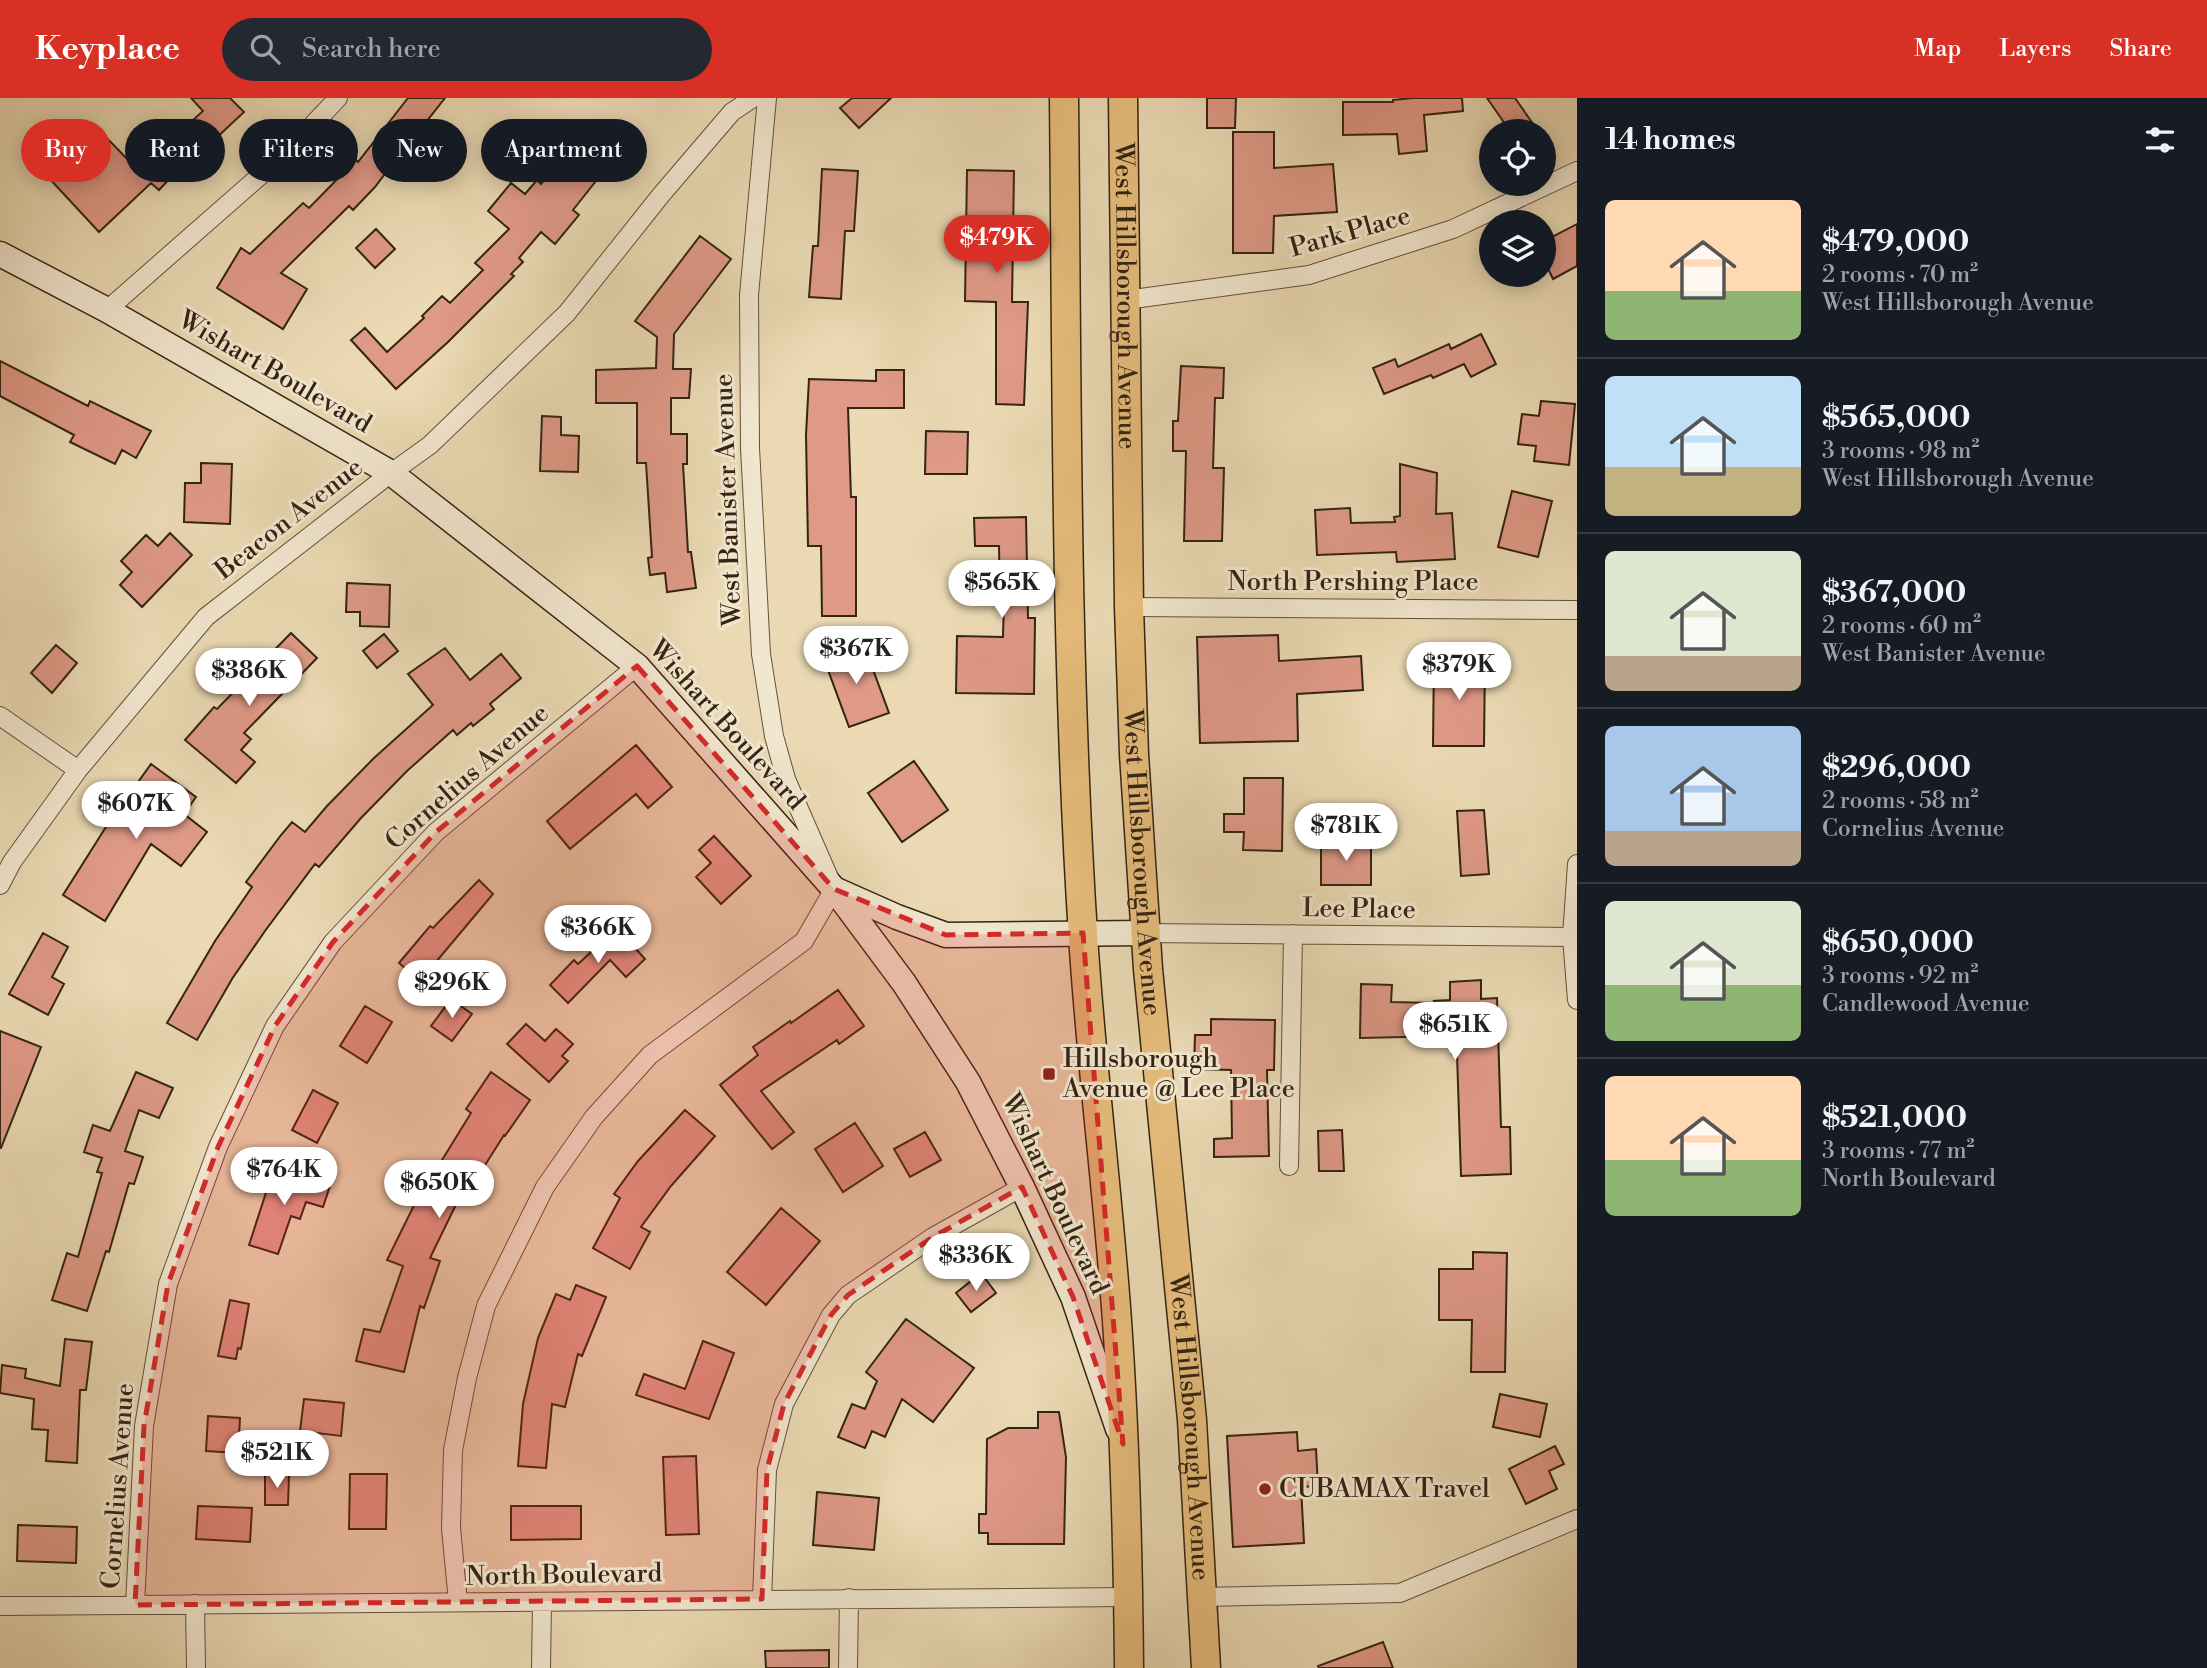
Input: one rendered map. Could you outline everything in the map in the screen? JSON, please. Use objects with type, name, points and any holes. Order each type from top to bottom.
[{"type":"main road","points":[[1064,98],[1069,598],[1083,933],[1117,1321],[1129,1668]]},
{"type":"main road","name":"West Hillsborough Avenue","points":[[1124,98],[1129,607],[1134,754],[1144,933],[1191,1408],[1206,1668]]},
{"type":"street","points":[[107,310],[287,152],[338,98]]},
{"type":"street","name":"Beacon Avenue","points":[[0,885],[12,862],[78,770],[206,617],[430,445],[567,313],[732,112],[753,98]]},
{"type":"street","name":"West Banister Avenue","points":[[767,98],[749,295],[750,448],[761,654],[775,736],[786,779],[834,888]]},
{"type":"street","name":"Park Place","points":[[1126,300],[1309,275],[1453,229],[1577,171]]},
{"type":"street","name":"Wishart Boulevard","points":[[0,254],[107,310],[391,473],[637,666],[834,888],[904,983],[968,1082],[1023,1187],[1073,1297],[1123,1444]]},
{"type":"street","name":"North Pershing Place","points":[[1129,607],[1577,610]]},
{"type":"street","name":"Cornelius Avenue","points":[[135,1605],[144,1426],[168,1284],[218,1147],[275,1026],[333,942],[436,832],[637,666]]},
{"type":"street","points":[[0,716],[78,770]]},
{"type":"street","points":[[1577,864],[1573,937],[1577,1000]]},
{"type":"street","points":[[458,1602],[451,1528],[453,1450],[467,1378],[486,1306],[545,1187],[594,1117],[650,1055],[804,941],[834,888],[897,917],[946,935],[1144,933]]},
{"type":"street","name":"Lee Place","points":[[1144,933],[1573,937]]},
{"type":"street","points":[[1289,1166],[1293,934]]},
{"type":"street","points":[[762,1599],[767,1470],[784,1404],[831,1315],[848,1295],[933,1237],[1023,1187]]},
{"type":"street","points":[[1202,1597],[1401,1593],[1577,1520]]},
{"type":"street","name":"North Boulevard","points":[[0,1606],[1128,1597]]},
{"type":"street","points":[[848,1668],[849,1598]]},
{"type":"street","points":[[541,1668],[542,1602]]},
{"type":"street","points":[[195,1604],[196,1668]]},
{"type":"highlighted area","points":[[637,666],[834,889],[946,935],[1083,933],[1123,1444],[1073,1297],[1022,1187],[933,1237],[848,1295],[831,1315],[784,1404],[767,1470],[762,1599],[135,1605],[144,1426],[168,1284],[218,1147],[275,1026],[333,942],[436,832]]},
{"type":"building","points":[[191,98],[230,98],[244,112],[225,130],[225,119],[194,119],[203,111]]},
{"type":"building","points":[[408,98],[445,98],[428,119],[392,119]]},
{"type":"building","points":[[852,98],[891,98],[859,128],[840,108]]},
{"type":"building","points":[[1207,98],[1236,98],[1235,128],[1207,128]]},
{"type":"building","points":[[1413,98],[1462,98],[1463,111],[1424,115],[1427,151],[1399,154],[1397,134],[1343,135],[1343,102],[1393,102]]},
{"type":"building","points":[[1487,98],[1515,98],[1530,119],[1502,119]]},
{"type":"building","points":[[1233,132],[1274,132],[1274,168],[1333,164],[1337,212],[1274,216],[1273,253],[1233,253]]},
{"type":"building","points":[[111,142],[125,157],[125,182],[166,182],[159,190],[151,183],[99,232],[53,182],[111,182]]},
{"type":"building","points":[[372,144],[372,182],[379,182],[353,210],[349,206],[281,273],[307,289],[283,329],[217,288],[241,248],[250,254],[303,203],[309,208],[334,182],[358,182],[358,162]]},
{"type":"building","points":[[822,169],[858,171],[854,231],[845,231],[841,299],[809,297],[813,246],[818,246]]},
{"type":"building","points":[[967,170],[1014,171],[1012,302],[1028,302],[1024,405],[996,404],[996,302],[965,301]]},
{"type":"building","points":[[535,182],[595,182],[573,210],[579,215],[555,244],[541,232],[519,258],[523,262],[511,274],[514,276],[396,389],[351,340],[365,328],[387,352],[424,318],[422,316],[442,296],[450,303],[483,270],[475,263],[509,229],[488,211],[511,183],[525,194]]},
{"type":"building","points":[[1577,224],[1577,266],[1556,277],[1556,235]]},
{"type":"building","points":[[376,229],[395,249],[375,268],[356,248]]},
{"type":"building","points":[[700,236],[731,259],[674,334],[673,369],[691,369],[689,398],[671,398],[671,434],[687,434],[687,464],[683,464],[688,552],[691,552],[696,588],[667,592],[665,573],[650,575],[648,558],[652,557],[646,463],[637,463],[637,403],[596,403],[596,370],[656,368],[657,337],[635,321]]},
{"type":"building","points":[[1481,334],[1496,364],[1471,377],[1464,364],[1433,378],[1431,375],[1384,394],[1373,368],[1395,359],[1398,367],[1449,344],[1451,349]]},
{"type":"building","points":[[0,361],[88,406],[90,401],[151,431],[136,458],[122,450],[115,464],[70,442],[74,435],[0,396]]},
{"type":"building","points":[[1181,366],[1224,368],[1223,398],[1215,398],[1213,468],[1224,468],[1222,541],[1184,541],[1186,451],[1173,451],[1173,421],[1178,421]]},
{"type":"building","points":[[876,370],[904,370],[904,408],[848,408],[851,497],[856,497],[856,616],[822,616],[821,546],[808,546],[806,435],[809,379],[876,381]]},
{"type":"building","points":[[1541,401],[1575,404],[1569,465],[1534,461],[1536,446],[1518,444],[1522,414],[1539,416]]},
{"type":"building","points":[[542,416],[561,417],[561,435],[579,436],[578,472],[540,471]]},
{"type":"building","points":[[926,431],[968,432],[967,474],[925,474]]},
{"type":"building","points":[[201,463],[232,464],[230,524],[184,522],[185,483],[201,483]]},
{"type":"building","points":[[1400,464],[1437,473],[1436,514],[1452,513],[1455,559],[1397,562],[1396,552],[1317,555],[1315,510],[1350,508],[1351,523],[1395,522],[1394,517],[1400,516]]},
{"type":"building","points":[[1512,491],[1552,501],[1538,557],[1498,547]]},
{"type":"building","points":[[1026,517],[1028,618],[1035,618],[1034,694],[956,693],[957,636],[1003,637],[1004,599],[1000,599],[999,546],[975,546],[974,518]]},
{"type":"building","points":[[170,533],[192,555],[142,607],[120,585],[132,572],[121,561],[146,535],[158,546]]},
{"type":"building","points":[[347,583],[390,585],[389,627],[360,626],[360,612],[346,612]]},
{"type":"building","points":[[291,633],[317,658],[244,733],[251,739],[241,750],[255,762],[236,783],[185,740],[214,707],[217,709]]},
{"type":"building","points":[[384,634],[398,651],[377,668],[363,651]]},
{"type":"building","points":[[1278,635],[1279,661],[1361,656],[1363,690],[1297,694],[1298,741],[1200,743],[1197,637]]},
{"type":"building","points":[[56,645],[77,663],[52,693],[31,673]]},
{"type":"building","points":[[864,645],[889,713],[849,727],[824,659]]},
{"type":"building","points":[[445,648],[470,680],[501,654],[521,678],[490,704],[494,709],[457,735],[453,730],[407,771],[361,818],[319,867],[315,864],[232,979],[197,1040],[167,1023],[215,941],[252,887],[246,882],[281,835],[292,822],[305,832],[374,758],[433,705],[408,674]]},
{"type":"building","points":[[1434,657],[1485,658],[1484,746],[1433,746]]},
{"type":"building","points":[[636,745],[672,787],[648,808],[636,794],[570,849],[547,821]]},
{"type":"building","points":[[914,761],[948,810],[902,842],[868,793]]},
{"type":"building","points":[[151,764],[196,797],[184,814],[207,832],[181,866],[151,844],[105,921],[63,895],[104,830]]},
{"type":"building","points":[[1244,778],[1283,778],[1282,851],[1243,850],[1244,832],[1224,832],[1224,814],[1244,814]]},
{"type":"building","points":[[1484,810],[1489,874],[1461,876],[1457,811]]},
{"type":"building","points":[[714,836],[751,876],[721,904],[696,877],[711,863],[699,850]]},
{"type":"building","points":[[1321,840],[1371,841],[1371,885],[1321,885]]},
{"type":"building","points":[[479,880],[493,894],[420,981],[399,963],[430,926],[433,928]]},
{"type":"building","points":[[617,928],[645,959],[626,977],[610,960],[568,1003],[550,985],[574,960],[578,964]]},
{"type":"building","points":[[43,933],[68,947],[52,977],[64,984],[48,1015],[9,994]]},
{"type":"building","points":[[1481,980],[1481,999],[1497,998],[1501,1127],[1510,1127],[1511,1174],[1461,1176],[1457,1054],[1452,1054],[1452,1036],[1360,1038],[1361,984],[1392,985],[1391,1002],[1435,1003],[1434,1001],[1450,1000],[1450,982]]},
{"type":"building","points":[[838,990],[864,1026],[839,1044],[837,1040],[761,1091],[794,1132],[772,1149],[720,1085],[758,1055],[753,1047]]},
{"type":"building","points":[[451,999],[472,1014],[452,1041],[431,1026]]},
{"type":"building","points":[[365,1006],[392,1022],[367,1063],[340,1046]]},
{"type":"building","points":[[1211,1019],[1275,1020],[1274,1070],[1267,1070],[1269,1156],[1214,1157],[1214,1139],[1232,1138],[1231,1070],[1194,1069],[1195,1035],[1211,1035]]},
{"type":"building","points":[[526,1024],[545,1041],[556,1029],[573,1044],[562,1056],[568,1061],[549,1082],[507,1044]]},
{"type":"building","points":[[0,1031],[41,1047],[1,1148],[0,1148]]},
{"type":"building","points":[[136,1072],[173,1088],[159,1118],[139,1110],[125,1151],[143,1157],[134,1184],[129,1183],[109,1252],[106,1251],[87,1311],[52,1300],[67,1253],[78,1257],[102,1173],[97,1172],[102,1158],[84,1152],[93,1125],[110,1131]]},
{"type":"building","points":[[491,1072],[530,1100],[470,1189],[465,1186],[430,1258],[440,1261],[424,1308],[420,1306],[404,1372],[356,1361],[364,1329],[380,1332],[403,1266],[387,1260],[424,1185],[426,1186],[471,1113],[466,1109]]},
{"type":"building","points":[[313,1090],[338,1103],[317,1143],[292,1130]]},
{"type":"building","points":[[685,1110],[715,1136],[671,1186],[641,1227],[650,1232],[630,1269],[593,1248],[620,1198],[614,1194],[638,1161]]},
{"type":"building","points":[[855,1123],[883,1166],[843,1192],[815,1149]]},
{"type":"building","points":[[1342,1130],[1344,1171],[1319,1171],[1318,1131]]},
{"type":"building","points":[[925,1132],[941,1160],[910,1177],[894,1149]]},
{"type":"building","points":[[274,1168],[330,1186],[323,1207],[306,1202],[300,1219],[291,1216],[278,1254],[249,1245]]},
{"type":"building","points":[[781,1208],[820,1241],[766,1305],[727,1272]]},
{"type":"building","points":[[1473,1252],[1507,1253],[1505,1372],[1471,1372],[1472,1320],[1439,1320],[1439,1269],[1473,1269]]},
{"type":"building","points":[[981,1273],[996,1293],[971,1312],[956,1293]]},
{"type":"building","points":[[576,1285],[606,1297],[582,1356],[578,1354],[565,1407],[552,1404],[546,1468],[518,1466],[523,1404],[538,1338],[556,1294],[570,1300]]},
{"type":"building","points":[[230,1300],[249,1304],[241,1349],[238,1348],[236,1359],[218,1356]]},
{"type":"building","points":[[906,1319],[974,1368],[933,1422],[902,1399],[885,1437],[872,1431],[865,1448],[838,1437],[852,1404],[865,1409],[877,1381],[866,1372]]},
{"type":"building","points":[[65,1339],[92,1342],[86,1390],[80,1390],[77,1463],[46,1461],[48,1430],[32,1429],[34,1399],[0,1393],[2,1365],[26,1369],[25,1378],[60,1386]]},
{"type":"building","points":[[703,1341],[734,1353],[709,1419],[636,1395],[644,1374],[685,1389]]},
{"type":"building","points":[[1500,1394],[1547,1404],[1540,1437],[1493,1427]]},
{"type":"building","points":[[304,1399],[344,1403],[341,1436],[300,1431]]},
{"type":"building","points":[[1038,1412],[1059,1412],[1066,1457],[1064,1544],[988,1544],[988,1533],[979,1533],[979,1514],[986,1514],[987,1439],[1008,1428],[1038,1428]]},
{"type":"building","points":[[208,1416],[240,1418],[238,1453],[206,1451]]},
{"type":"building","name":"CUBAMAX Travel","points":[[1297,1432],[1298,1451],[1316,1449],[1318,1486],[1301,1487],[1304,1543],[1233,1547],[1227,1436]]},
{"type":"building","points":[[1555,1446],[1564,1464],[1549,1471],[1557,1489],[1526,1504],[1509,1469]]},
{"type":"building","points":[[696,1456],[699,1534],[666,1535],[663,1457]]},
{"type":"building","points":[[350,1474],[387,1474],[386,1529],[349,1529]]},
{"type":"building","points":[[265,1475],[289,1475],[288,1505],[265,1505]]},
{"type":"building","points":[[817,1492],[879,1498],[874,1550],[813,1545]]},
{"type":"building","points":[[198,1506],[252,1508],[250,1542],[196,1539]]},
{"type":"building","points":[[511,1506],[581,1506],[581,1539],[511,1540]]},
{"type":"building","points":[[18,1525],[77,1527],[76,1563],[17,1561]]},
{"type":"building","points":[[1383,1642],[1393,1668],[1318,1666]]},
{"type":"building","points":[[829,1650],[829,1668],[766,1668],[765,1651]]},
{"type":"place","name":"Hillsborough Avenue @ Lee Place","points":[[1049,1074]]},
{"type":"place","name":"CUBAMAX Travel","points":[[1265,1489]]}]
